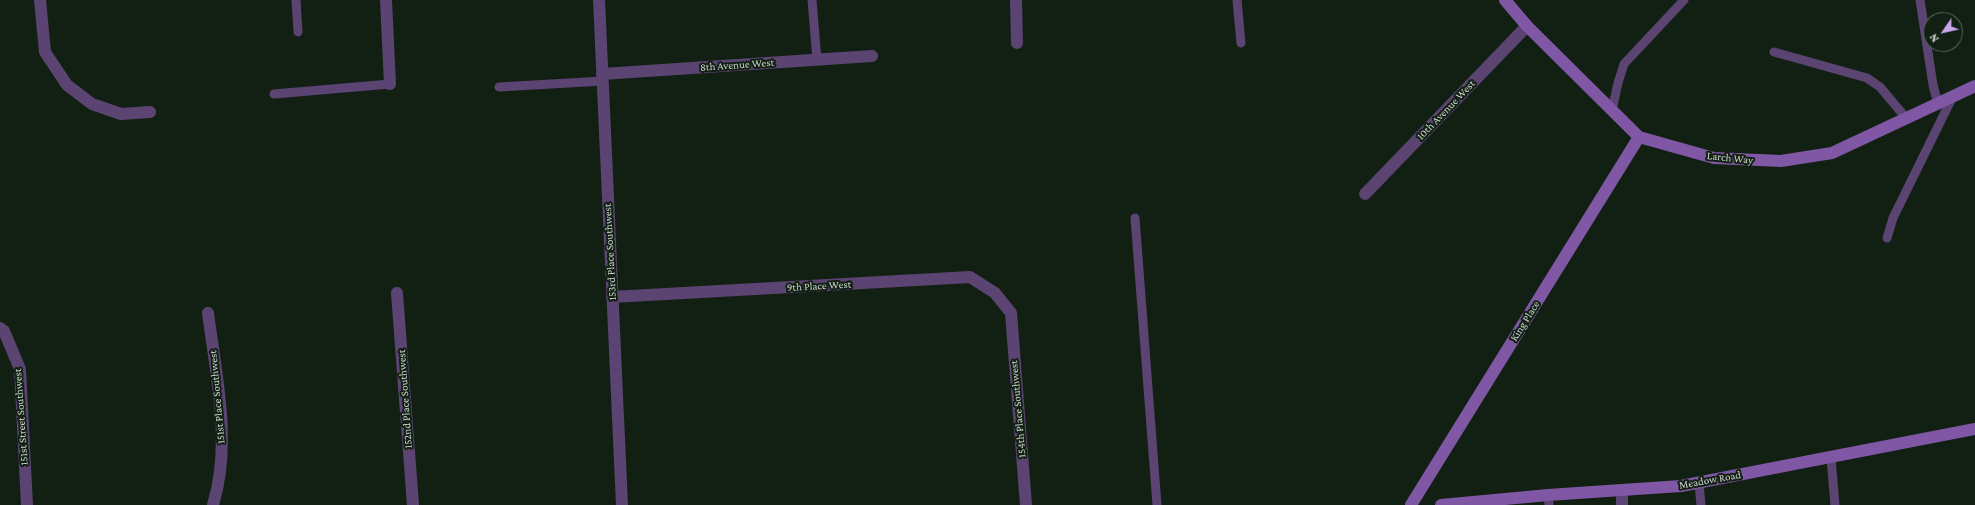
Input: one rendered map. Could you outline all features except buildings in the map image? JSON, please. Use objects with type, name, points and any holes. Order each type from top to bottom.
[{"type":"street","points":[[40,0],[45,52],[68,85],[92,104],[121,114],[150,112]]},
{"type":"street","points":[[386,0],[390,84]]},
{"type":"street","name":"153rd Place Southwest","points":[[599,0],[622,505]]},
{"type":"street","points":[[1016,0],[1017,43]]},
{"type":"street","name":"Larch Way","points":[[1505,0],[1527,26],[1639,137],[1714,158],[1781,162],[1832,153],[1975,86]]},
{"type":"street","name":"10th Avenue West","points":[[1365,194],[1527,26]]},
{"type":"street","name":"8th Avenue West","points":[[602,78],[872,56]]},
{"type":"street","name":"King Place","points":[[1411,505],[1639,137]]},
{"type":"street","name":"9th Place West","points":[[612,297],[970,277],[995,293],[1011,313]]},
{"type":"street","name":"152nd Place Southwest","points":[[397,293],[414,505]]},
{"type":"street","name":"151st Place Southwest","points":[[208,312],[220,410],[222,448],[217,493],[213,505]]},
{"type":"street","name":"154th Place Southwest","points":[[1011,313],[1026,505]]},
{"type":"street","name":"151st Street Southwest","points":[[2,330],[20,369],[27,505]]},
{"type":"street","name":"Meadow Road","points":[[1441,505],[1548,500],[1622,490],[1681,486],[1975,429]]},
{"type":"street","points":[[1622,490],[1622,505]]},
{"type":"lane","points":[[296,0],[298,32]]},
{"type":"lane","points":[[812,0],[817,60]]},
{"type":"lane","points":[[1237,0],[1241,43]]},
{"type":"lane","points":[[1612,110],[1618,82],[1624,64],[1684,0]]},
{"type":"lane","points":[[1920,0],[1933,85],[1938,104]]},
{"type":"lane","points":[[1774,52],[1867,78],[1880,87],[1906,118]]},
{"type":"lane","points":[[499,87],[602,78]]},
{"type":"lane","points":[[274,94],[390,84]]},
{"type":"lane","points":[[1887,238],[1893,218],[1953,96]]},
{"type":"lane","points":[[1136,218],[1157,505]]},
{"type":"lane","points":[[1831,458],[1835,505]]},
{"type":"lane","points":[[1699,483],[1701,505]]}]
